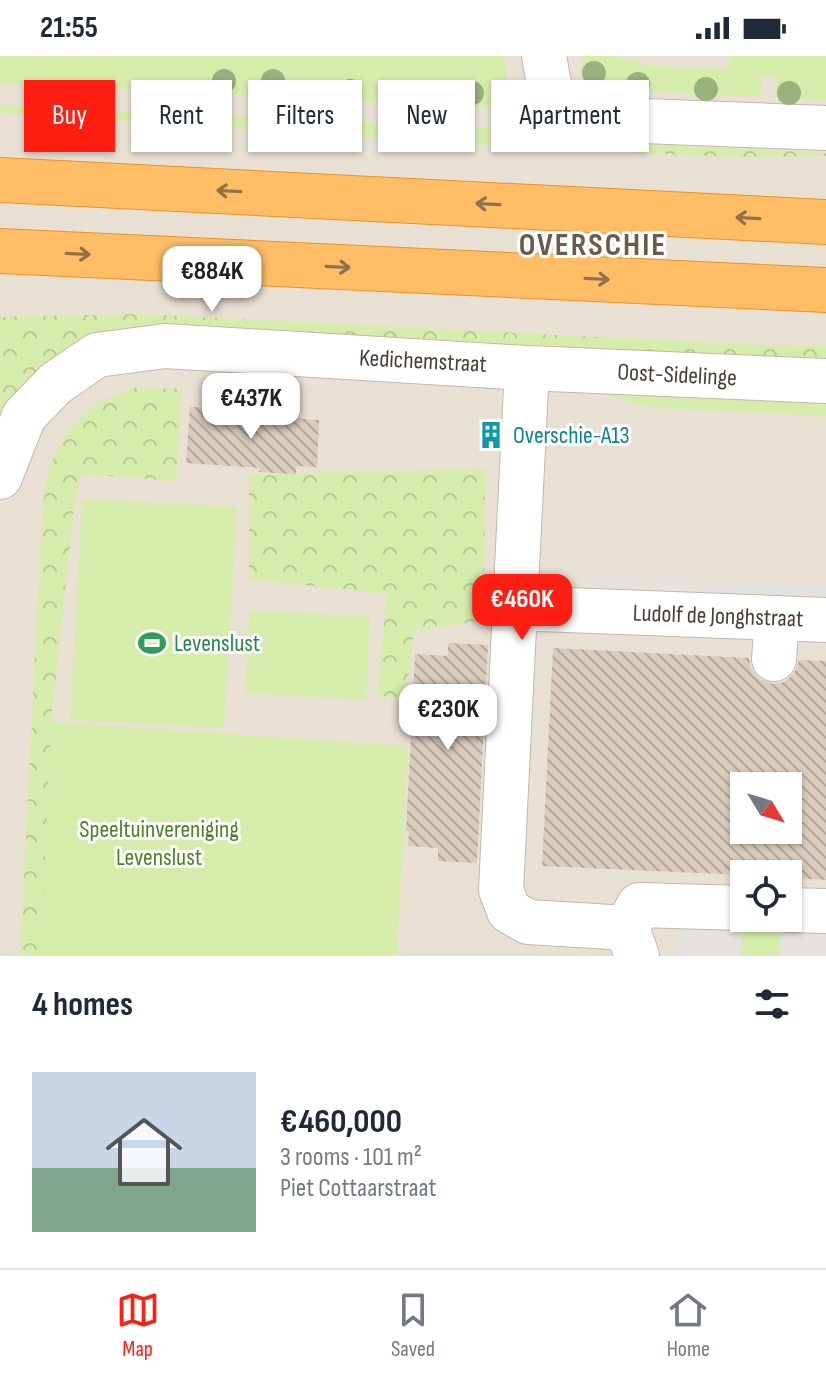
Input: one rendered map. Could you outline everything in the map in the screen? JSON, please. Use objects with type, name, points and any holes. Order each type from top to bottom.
[{"type":"highway","points":[[0,180],[826,222]]},
{"type":"highway","points":[[0,251],[826,290]]},
{"type":"street","points":[[544,56],[554,113],[644,121],[826,128]]},
{"type":"street","name":"Kedichemstraat","points":[[0,477],[24,416],[56,383],[97,355],[165,346],[527,368]]},
{"type":"street","points":[[527,368],[501,890],[509,911],[528,922],[632,942],[639,905],[730,908]]},
{"type":"street","name":"Oost-Sidelinge","points":[[527,368],[826,381]]},
{"type":"street","name":"Ludolf de Jonghstraat","points":[[515,608],[776,638],[826,620]]},
{"type":"street","points":[[802,910],[826,911]]},
{"type":"shaded area","points":[[0,56],[826,56],[826,956],[0,956]]},
{"type":"shaded area","points":[[583,572],[826,585],[826,601],[581,588]]},
{"type":"shaded area","points":[[680,919],[730,921],[730,932],[742,932],[741,956],[678,956]]},
{"type":"shaded area","points":[[802,925],[826,926],[826,956],[779,956],[780,932],[802,932]]},
{"type":"green space","points":[[0,56],[505,56],[507,80],[491,80],[491,107],[475,106],[475,80],[378,80],[378,102],[362,101],[362,80],[248,80],[248,95],[232,94],[232,80],[131,80],[131,89],[115,89],[115,80],[0,83]]},
{"type":"green space","points":[[581,56],[619,56],[620,60],[637,59],[638,65],[729,69],[730,56],[826,56],[826,100],[776,97],[777,78],[762,76],[761,97],[649,91],[649,80],[598,80],[582,68]]},
{"type":"green space","points":[[0,105],[24,106],[24,115],[0,113]]},
{"type":"green space","points":[[115,110],[131,111],[131,122],[115,120]]},
{"type":"green space","points":[[232,116],[248,117],[248,129],[232,128]]},
{"type":"green space","points":[[362,122],[378,123],[378,138],[362,137]]},
{"type":"green space","points":[[475,127],[491,128],[491,145],[475,144]]},
{"type":"green space","points":[[649,144],[826,153],[826,156],[730,157],[629,152],[649,152]]},
{"type":"green space","points":[[137,314],[826,346],[826,365],[168,333],[0,433],[0,317]]},
{"type":"green space","points":[[582,387],[826,393],[826,416],[659,408]]},
{"type":"green space","points":[[134,388],[182,389],[176,481],[82,474],[75,499],[51,722],[41,956],[20,956],[42,515],[48,470],[67,432],[96,403]]},
{"type":"green space","points":[[485,469],[484,620],[414,631],[406,698],[377,696],[387,594],[249,579],[249,474]]},
{"type":"green space","name":"Levenslust","points":[[82,499],[237,507],[224,728],[70,720]]},
{"type":"green space","name":"Levenslust","points":[[250,610],[370,617],[366,700],[245,693]]},
{"type":"green space","name":"Speeltuinvereniging Levenslust","points":[[51,722],[408,746],[397,956],[41,956]]},
{"type":"green space","points":[[742,932],[780,932],[779,956],[741,956]]},
{"type":"building","points":[[190,407],[246,410],[246,415],[319,420],[317,467],[296,466],[296,474],[186,463]]},
{"type":"building","points":[[448,643],[488,645],[477,863],[438,861],[438,848],[408,846],[409,831],[406,831],[415,654],[448,656]]},
{"type":"building","points":[[553,648],[749,658],[751,669],[759,679],[773,684],[784,682],[794,674],[799,660],[826,661],[826,880],[802,879],[802,860],[730,860],[730,874],[542,866]]},
{"type":"place","name":"Overschie-A13","points":[[491,435]]},
{"type":"place","name":"Levenslust","points":[[152,643]]},
{"type":"district","name":"OVERSCHIE","points":[[593,245]]}]
